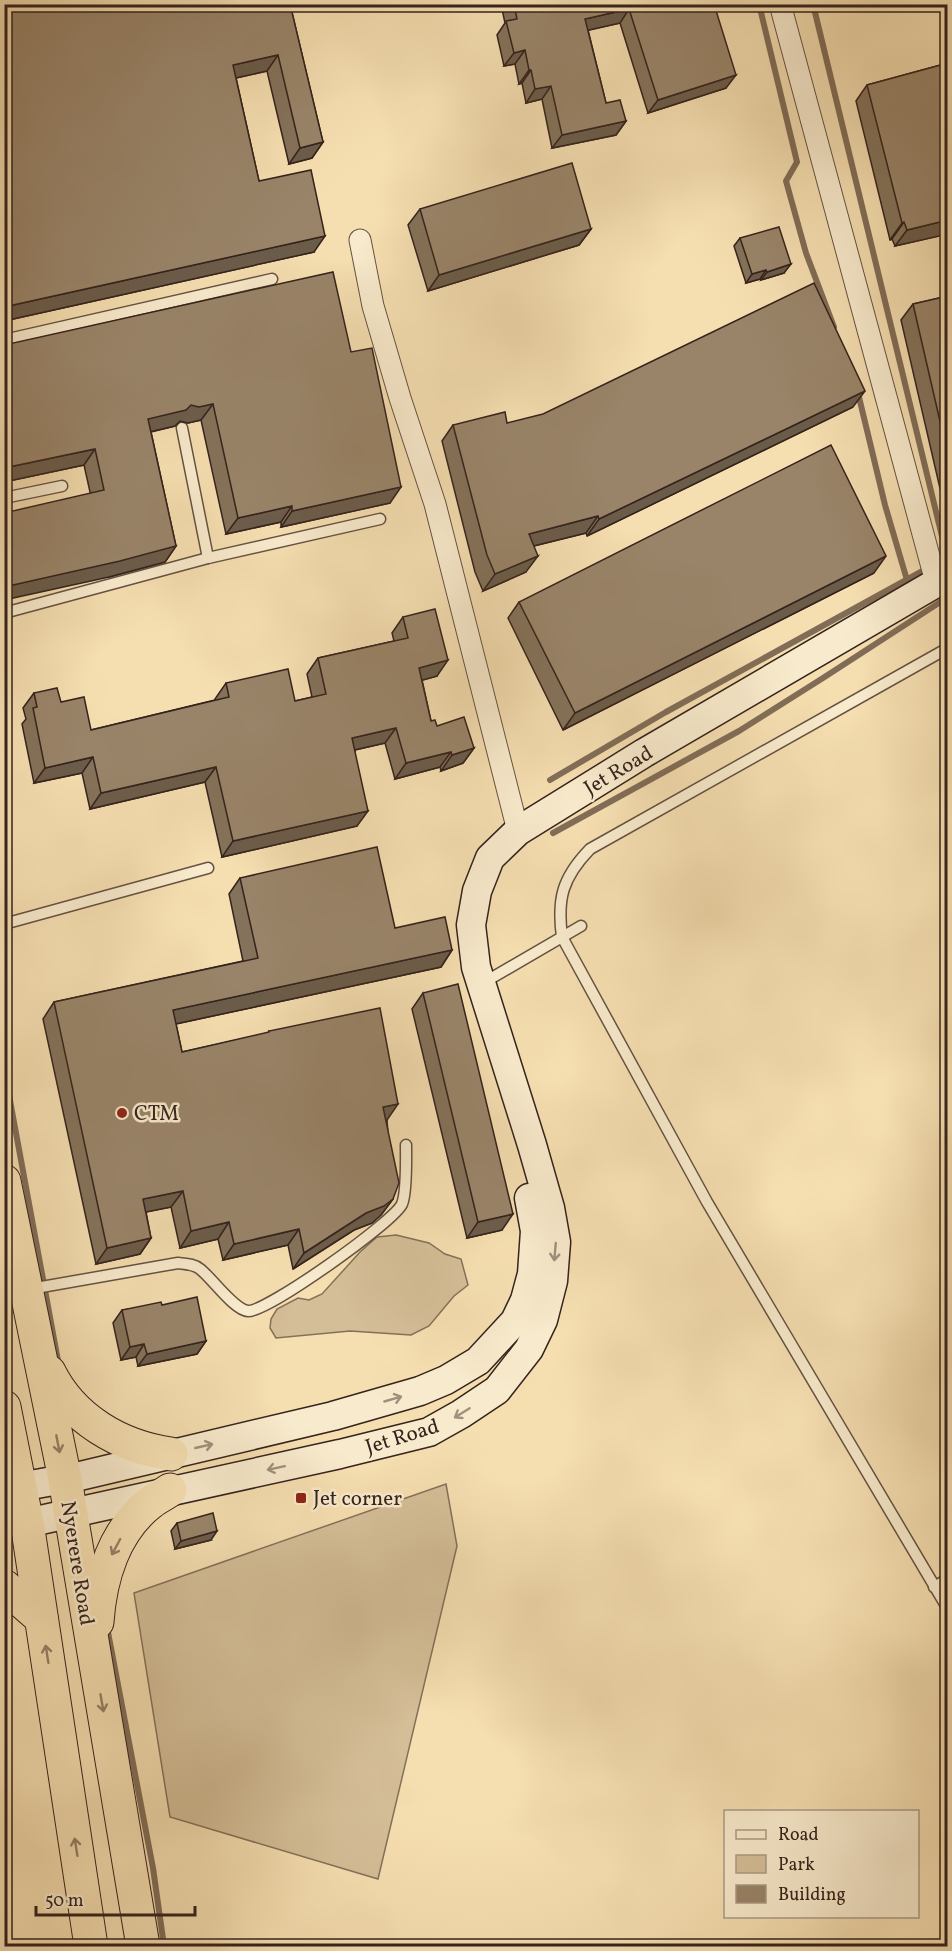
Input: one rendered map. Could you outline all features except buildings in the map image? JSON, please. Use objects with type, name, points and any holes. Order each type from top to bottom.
[{"type":"highway","name":"Nyerere Road","points":[[4,1181],[65,1479],[143,1947]]},
{"type":"highway","points":[[39,1348],[56,1386],[73,1408],[116,1438],[150,1451],[171,1454]]},
{"type":"highway","points":[[4,1407],[16,1525],[41,1618],[91,1947]]},
{"type":"highway","points":[[94,1659],[99,1604],[113,1550],[130,1524],[149,1503],[170,1490]]},
{"type":"highway","points":[[4,1586],[41,1618]]},
{"type":"main road","name":"Jet Road","points":[[16,1525],[429,1432],[497,1390],[529,1349],[543,1320],[552,1281],[556,1242],[547,1198],[476,967],[471,925],[477,891],[490,858],[518,831],[654,747],[942,579]]},
{"type":"main road","name":"Jet Road","points":[[12,1489],[65,1479],[333,1416],[420,1391],[446,1380],[478,1361],[515,1321],[525,1300],[532,1274],[535,1231],[514,1131],[509,1075]]},
{"type":"street","points":[[780,4],[942,579]]},
{"type":"street","points":[[360,240],[373,306],[435,504],[518,831]]},
{"type":"lane","points":[[4,340],[272,279]]},
{"type":"lane","points":[[182,428],[208,558]]},
{"type":"lane","points":[[4,498],[62,486]]},
{"type":"lane","points":[[4,613],[208,558],[380,519]]},
{"type":"lane","points":[[948,648],[590,849],[578,862],[568,879],[562,894],[559,913],[562,937],[707,1202],[948,1609]]},
{"type":"lane","points":[[4,924],[207,868]]},
{"type":"lane","points":[[482,984],[581,926]]},
{"type":"lane","points":[[27,1289],[178,1263],[199,1268],[242,1309],[248,1311],[254,1309],[282,1296],[382,1227],[402,1206],[406,1145]]},
{"type":"lane","points":[[934,1587],[948,1579]]},
{"type":"green space","points":[[396,1235],[429,1243],[445,1254],[461,1259],[468,1285],[454,1296],[429,1326],[411,1335],[350,1331],[276,1338],[270,1328],[271,1319],[277,1309],[298,1298],[309,1300],[322,1294],[360,1252],[377,1237]]},
{"type":"green space","points":[[446,1484],[457,1546],[378,1879],[170,1817],[134,1593]]},
{"type":"waterway","points":[[759,4],[797,162],[786,181],[806,253],[834,327]]},
{"type":"waterway","points":[[813,4],[947,557]]},
{"type":"waterway","points":[[858,393],[885,505],[907,580]]},
{"type":"waterway","points":[[550,780],[666,712],[948,557]]},
{"type":"waterway","points":[[553,833],[739,731],[948,597]]},
{"type":"waterway","points":[[4,1068],[59,1366]]},
{"type":"waterway","points":[[107,1627],[153,1868],[164,1946]]},
{"type":"place","name":"CTM","points":[[122,1113]]},
{"type":"place","name":"Jet corner","points":[[301,1498]]}]
